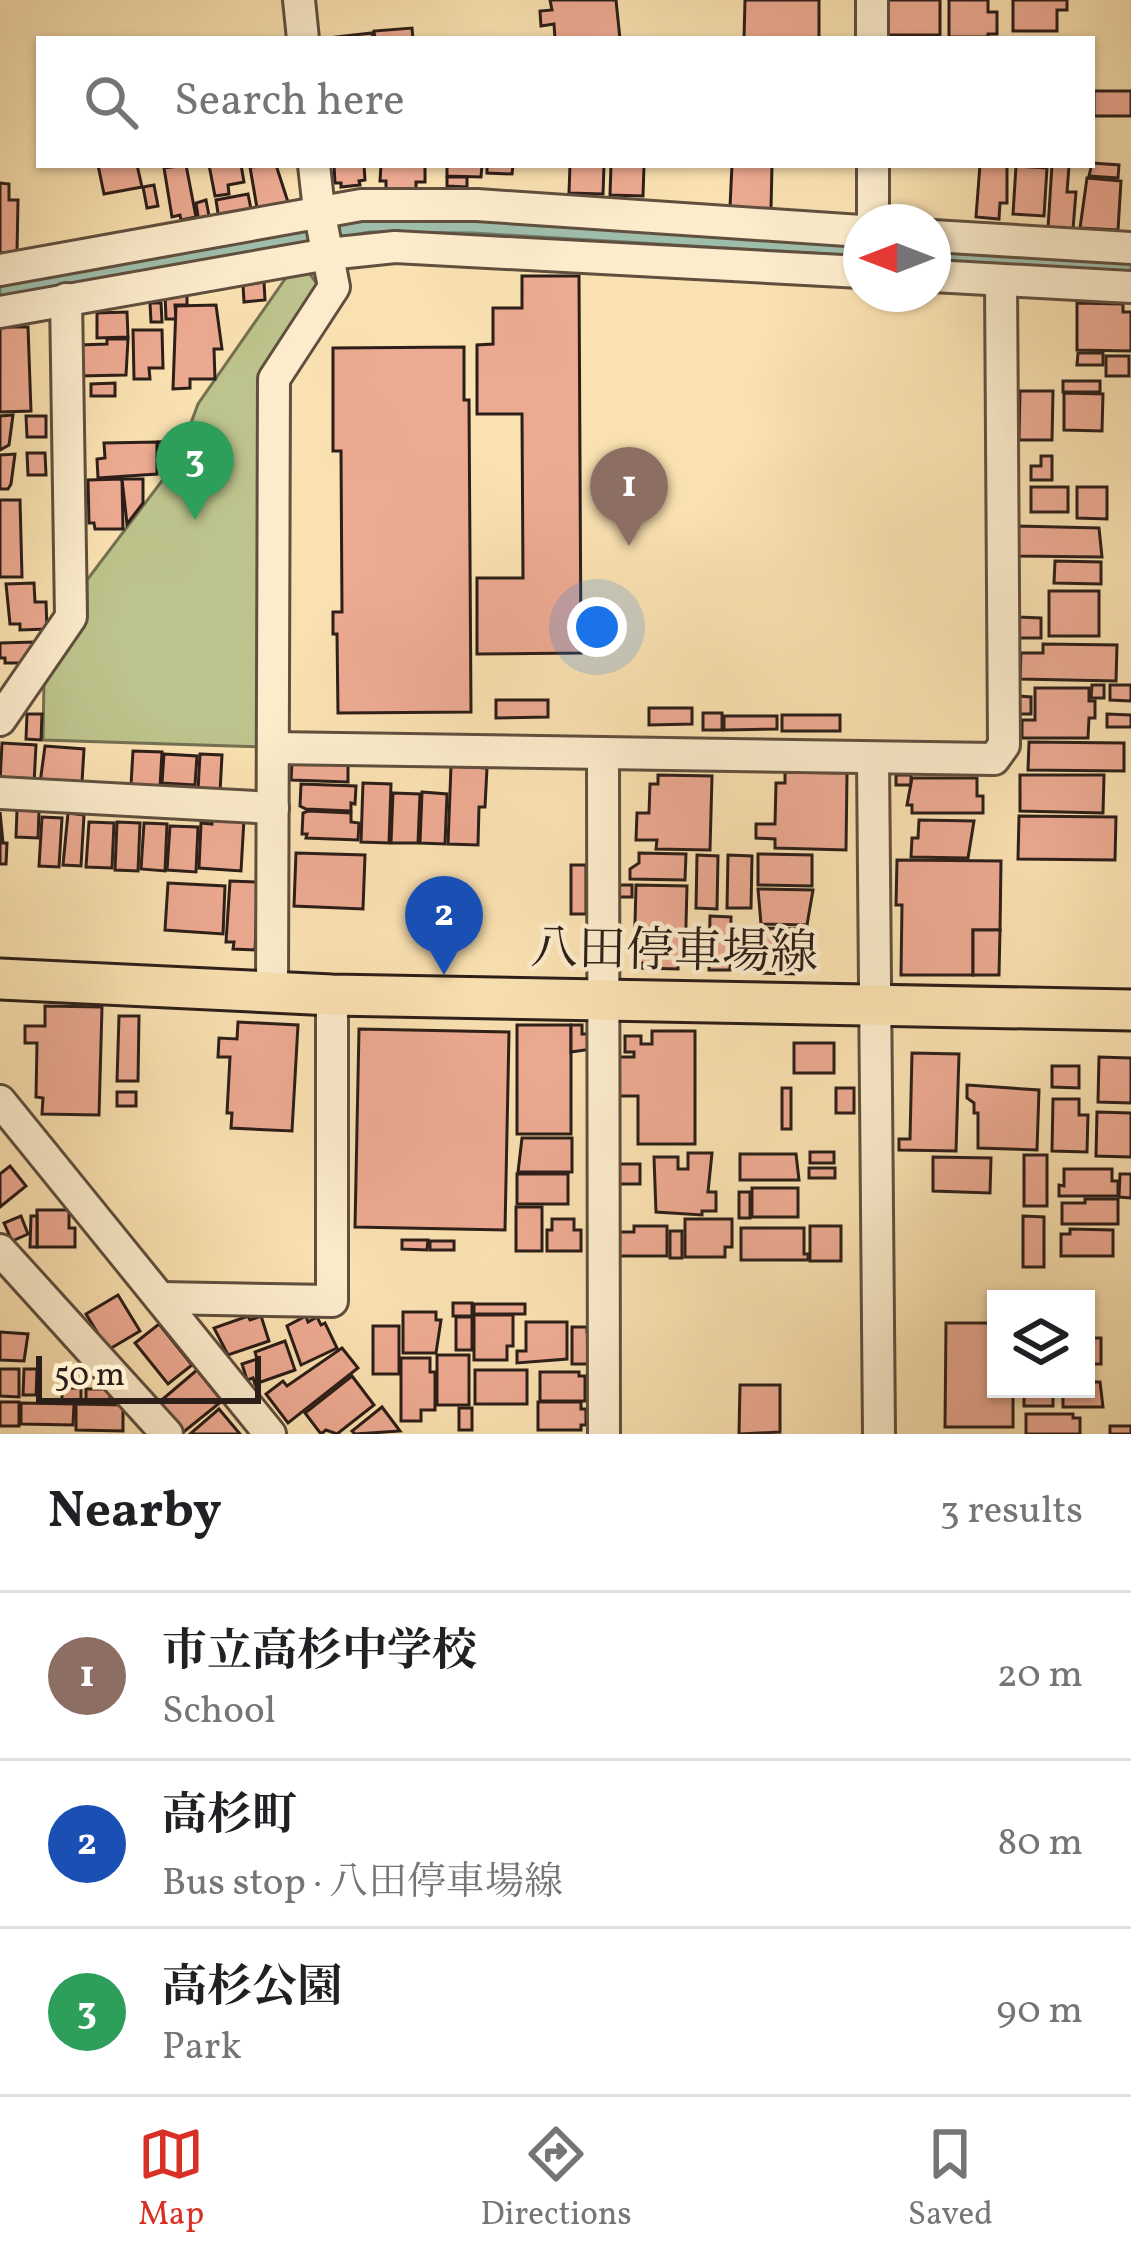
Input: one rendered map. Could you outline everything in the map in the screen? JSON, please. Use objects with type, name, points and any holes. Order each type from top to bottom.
[{"type":"main road","name":"八田停車場線","points":[[0,980],[332,995],[1131,1010]]},
{"type":"street","points":[[299,0],[303,36]]},
{"type":"street","points":[[872,0],[872,36]]},
{"type":"street","points":[[272,992],[274,379],[334,287],[314,168]]},
{"type":"street","points":[[873,168],[873,204]]},
{"type":"street","points":[[0,312],[323,232],[361,205],[477,206],[843,230]]},
{"type":"street","points":[[0,270],[323,232],[395,248],[843,271]]},
{"type":"street","points":[[951,237],[1131,248]]},
{"type":"street","points":[[951,278],[1131,287]]},
{"type":"street","points":[[273,748],[994,759],[1004,745],[1001,280]]},
{"type":"street","points":[[0,720],[71,617],[66,299]]},
{"type":"street","points":[[603,754],[604,1434]]},
{"type":"street","points":[[873,758],[879,1434]]},
{"type":"street","points":[[0,793],[273,808]]},
{"type":"street","points":[[160,1298],[332,1300],[332,995]]},
{"type":"street","points":[[0,1101],[270,1434]]},
{"type":"street","points":[[0,1250],[162,1432]]},
{"type":"green space","points":[[304,266],[321,289],[258,376],[260,747],[43,740],[44,678],[87,609],[87,580],[177,461],[198,404],[292,269]]},
{"type":"shaded area","points":[[359,217],[464,218],[843,240],[843,255],[474,233],[370,232],[0,297],[0,281]]},
{"type":"shaded area","points":[[951,246],[1131,257],[1131,272],[951,261]]},
{"type":"building","points":[[550,0],[616,0],[620,36],[555,36],[554,24],[541,26],[540,11],[552,10]]},
{"type":"building","points":[[745,0],[819,0],[819,36],[744,36]]},
{"type":"building","points":[[887,0],[940,0],[940,35],[887,35]]},
{"type":"building","points":[[949,0],[988,0],[988,12],[997,12],[997,34],[949,36]]},
{"type":"building","points":[[1013,0],[1067,0],[1067,10],[1057,10],[1057,31],[1013,31]]},
{"type":"building","points":[[412,28],[413,36],[375,36],[374,31]]},
{"type":"building","points":[[1095,91],[1131,91],[1131,116],[1095,116]]},
{"type":"building","points":[[1095,163],[1119,165],[1118,178],[1089,176]]},
{"type":"building","points":[[99,168],[138,168],[142,187],[104,194]]},
{"type":"building","points":[[164,168],[187,168],[196,217],[172,217]]},
{"type":"building","points":[[210,168],[242,168],[244,182],[228,185],[229,194],[215,196]]},
{"type":"building","points":[[250,168],[277,168],[288,202],[257,208]]},
{"type":"building","points":[[334,168],[364,168],[365,180],[360,185],[335,183]]},
{"type":"building","points":[[381,168],[425,168],[425,182],[416,182],[416,193],[386,192],[386,181],[380,181]]},
{"type":"building","points":[[447,168],[482,168],[481,177],[447,176]]},
{"type":"building","points":[[487,168],[513,168],[512,174],[487,173]]},
{"type":"building","points":[[570,168],[604,168],[603,194],[569,193]]},
{"type":"building","points":[[611,168],[644,168],[643,196],[610,195]]},
{"type":"building","points":[[732,168],[772,168],[771,209],[730,207]]},
{"type":"building","points":[[980,168],[1007,168],[1007,203],[1000,203],[999,219],[976,217]]},
{"type":"building","points":[[1016,168],[1047,168],[1044,216],[1013,214]]},
{"type":"building","points":[[1052,168],[1069,168],[1067,192],[1076,192],[1073,229],[1048,228]]},
{"type":"building","points":[[447,177],[467,177],[467,187],[447,186]]},
{"type":"building","points":[[1087,178],[1121,181],[1118,230],[1080,228]]},
{"type":"building","points":[[0,183],[9,184],[9,200],[18,200],[17,253],[0,253]]},
{"type":"building","points":[[154,185],[158,206],[147,208],[143,187]]},
{"type":"building","points":[[248,194],[252,214],[219,220],[216,200]]},
{"type":"building","points":[[206,200],[210,221],[199,223],[196,203]]},
{"type":"building","points":[[522,276],[579,276],[581,653],[477,654],[477,578],[523,578],[522,414],[477,414],[477,345],[493,344],[493,308],[522,308]]},
{"type":"building","points":[[264,282],[265,300],[244,302],[243,285]]},
{"type":"building","points":[[187,292],[187,305],[175,305],[176,319],[166,319],[165,293]]},
{"type":"building","points":[[150,303],[161,303],[162,322],[151,322]]},
{"type":"building","points":[[1077,303],[1123,304],[1123,312],[1131,312],[1131,351],[1077,350]]},
{"type":"building","points":[[216,305],[222,349],[214,349],[215,379],[190,379],[190,388],[173,389],[176,306]]},
{"type":"building","points":[[127,312],[128,337],[97,338],[97,313]]},
{"type":"building","points":[[0,327],[28,327],[31,411],[0,412]]},
{"type":"building","points":[[133,330],[162,330],[163,368],[149,368],[150,379],[134,379]]},
{"type":"building","points":[[107,339],[128,339],[126,375],[79,376],[79,345],[107,344]]},
{"type":"building","points":[[464,347],[464,400],[469,400],[471,712],[338,713],[333,612],[342,612],[341,451],[333,451],[333,348]]},
{"type":"building","points":[[1078,353],[1103,353],[1103,365],[1077,365]]},
{"type":"building","points":[[1106,356],[1129,356],[1129,376],[1106,376]]},
{"type":"building","points":[[1063,381],[1100,381],[1100,392],[1063,392]]},
{"type":"building","points":[[115,383],[115,396],[91,396],[91,384]]},
{"type":"building","points":[[1020,391],[1053,391],[1052,440],[1019,440]]},
{"type":"building","points":[[1064,393],[1103,394],[1102,431],[1064,430]]},
{"type":"building","points":[[13,415],[9,445],[0,450],[0,416]]},
{"type":"building","points":[[26,416],[46,416],[46,437],[27,437]]},
{"type":"building","points":[[179,441],[174,461],[158,461],[158,442]]},
{"type":"building","points":[[157,442],[157,474],[98,478],[97,459],[105,458],[104,443]]},
{"type":"building","points":[[27,453],[45,453],[46,475],[28,475]]},
{"type":"building","points":[[15,454],[11,484],[0,489],[0,455]]},
{"type":"building","points":[[1041,456],[1052,456],[1052,480],[1031,480],[1031,466],[1041,466]]},
{"type":"building","points":[[122,479],[123,529],[95,529],[89,523],[88,480]]},
{"type":"building","points":[[122,479],[143,479],[143,503],[127,524]]},
{"type":"building","points":[[1031,487],[1068,487],[1068,512],[1031,512]]},
{"type":"building","points":[[1077,487],[1107,487],[1107,519],[1077,518]]},
{"type":"building","points":[[0,500],[20,500],[22,577],[0,577]]},
{"type":"building","points":[[1017,526],[1099,528],[1102,557],[1017,556]]},
{"type":"building","points":[[1055,561],[1101,562],[1101,584],[1054,583]]},
{"type":"building","points":[[34,583],[35,602],[46,602],[47,629],[20,630],[20,624],[10,624],[6,584]]},
{"type":"building","points":[[1049,591],[1099,591],[1099,636],[1049,636]]},
{"type":"building","points":[[1017,617],[1041,618],[1041,638],[1017,638]]},
{"type":"building","points":[[35,642],[29,663],[5,663],[0,658],[0,643]]},
{"type":"building","points":[[1043,644],[1117,645],[1116,681],[1020,679],[1021,653],[1043,653]]},
{"type":"building","points":[[1092,685],[1104,685],[1104,698],[1091,698]]},
{"type":"building","points":[[1110,685],[1131,685],[1131,701],[1110,700]]},
{"type":"building","points":[[1035,688],[1089,688],[1095,718],[1089,718],[1088,738],[1022,738],[1022,720],[1035,720]]},
{"type":"building","points":[[1018,696],[1031,697],[1031,714],[1018,714]]},
{"type":"building","points":[[496,700],[548,700],[548,717],[496,718]]},
{"type":"building","points":[[649,708],[692,708],[692,724],[649,725]]},
{"type":"building","points":[[703,713],[722,713],[722,730],[703,730]]},
{"type":"building","points":[[27,714],[42,714],[41,740],[26,739]]},
{"type":"building","points":[[1107,714],[1131,715],[1131,727],[1107,727]]},
{"type":"building","points":[[782,715],[840,715],[840,731],[782,731]]},
{"type":"building","points":[[724,716],[777,716],[777,729],[724,730]]},
{"type":"building","points":[[1029,742],[1124,743],[1124,771],[1028,770]]},
{"type":"building","points":[[2,743],[36,745],[34,784],[0,782]]},
{"type":"building","points":[[45,746],[84,749],[82,782],[40,783]]},
{"type":"building","points":[[133,751],[162,752],[160,787],[131,785]]},
{"type":"building","points":[[164,754],[197,756],[195,785],[162,783]]},
{"type":"building","points":[[200,754],[222,755],[220,792],[198,790]]},
{"type":"building","points":[[348,761],[348,782],[291,780],[292,763]]},
{"type":"building","points":[[451,766],[487,768],[478,845],[448,844]]},
{"type":"building","points":[[785,772],[847,773],[846,850],[775,848],[775,839],[756,838],[756,824],[775,824],[776,783],[785,783]]},
{"type":"building","points":[[658,775],[712,776],[710,850],[656,849],[657,840],[636,840],[637,813],[649,813],[650,784],[658,784]]},
{"type":"building","points":[[896,775],[911,775],[911,785],[896,785]]},
{"type":"building","points":[[1020,775],[1104,775],[1103,813],[1020,811]]},
{"type":"building","points":[[912,778],[977,778],[983,813],[912,813],[912,805],[907,805]]},
{"type":"building","points":[[363,783],[391,784],[389,843],[361,842]]},
{"type":"building","points":[[301,784],[356,786],[355,804],[351,803],[351,811],[306,809],[300,806]]},
{"type":"building","points":[[422,792],[447,794],[445,844],[420,843]]},
{"type":"building","points":[[393,793],[420,794],[418,843],[391,843]]},
{"type":"building","points":[[17,810],[39,811],[38,838],[16,837]]},
{"type":"building","points":[[0,812],[3,843],[7,843],[6,864],[0,864]]},
{"type":"building","points":[[68,813],[84,815],[81,866],[63,865]]},
{"type":"building","points":[[303,813],[351,813],[351,822],[359,823],[358,840],[306,838]]},
{"type":"building","points":[[1019,816],[1116,817],[1115,860],[1018,859]]},
{"type":"building","points":[[42,817],[62,818],[59,867],[39,866]]},
{"type":"building","points":[[212,817],[244,819],[241,871],[199,868],[201,823],[212,824]]},
{"type":"building","points":[[919,820],[974,821],[968,858],[911,857]]},
{"type":"building","points":[[89,822],[114,823],[112,868],[86,867]]},
{"type":"building","points":[[117,822],[140,823],[138,871],[115,870]]},
{"type":"building","points":[[144,823],[167,824],[165,871],[141,869]]},
{"type":"building","points":[[170,826],[198,827],[196,872],[167,870]]},
{"type":"building","points":[[296,853],[365,855],[363,909],[294,906]]},
{"type":"building","points":[[639,853],[686,854],[685,880],[630,879]]},
{"type":"building","points":[[758,854],[812,855],[812,886],[758,885]]},
{"type":"building","points":[[697,855],[718,856],[717,909],[696,908]]},
{"type":"building","points":[[728,855],[752,856],[751,908],[727,908]]},
{"type":"building","points":[[897,860],[1001,861],[1000,930],[973,930],[973,975],[901,975]]},
{"type":"building","points":[[571,865],[586,865],[586,914],[571,914]]},
{"type":"building","points":[[230,881],[258,882],[255,950],[233,949],[234,942],[226,942]]},
{"type":"building","points":[[168,883],[225,886],[223,934],[165,930]]},
{"type":"building","points":[[619,885],[632,885],[632,897],[618,897]]},
{"type":"building","points":[[636,885],[687,886],[685,964],[678,964],[678,969],[642,968],[642,963],[634,963]]},
{"type":"building","points":[[758,889],[813,890],[807,925],[761,924]]},
{"type":"building","points":[[710,916],[731,917],[730,970],[709,970]]},
{"type":"building","points":[[757,928],[801,929],[801,974],[756,973]]},
{"type":"building","points":[[973,930],[1000,930],[999,975],[973,975]]},
{"type":"building","points":[[45,1006],[102,1007],[99,1115],[42,1114],[43,1098],[36,1097],[37,1043],[25,1043],[25,1026],[45,1026]]},
{"type":"building","points":[[119,1016],[139,1016],[138,1081],[117,1081]]},
{"type":"building","points":[[238,1022],[298,1025],[292,1131],[231,1128],[232,1113],[227,1113],[230,1057],[218,1057],[219,1038],[237,1039]]},
{"type":"building","points":[[517,1025],[571,1025],[571,1134],[517,1134]]},
{"type":"building","points":[[571,1025],[582,1025],[582,1034],[592,1034],[592,1049],[571,1052]]},
{"type":"building","points":[[359,1029],[509,1032],[505,1230],[355,1227]]},
{"type":"building","points":[[652,1031],[695,1031],[695,1144],[638,1144],[638,1096],[619,1096],[619,1057],[634,1057],[634,1052],[625,1052],[625,1036],[641,1036],[641,1044],[652,1044]]},
{"type":"building","points":[[794,1043],[834,1043],[834,1073],[794,1073]]},
{"type":"building","points":[[912,1053],[959,1054],[956,1151],[899,1150],[899,1139],[910,1139]]},
{"type":"building","points":[[1099,1057],[1131,1058],[1131,1103],[1098,1102]]},
{"type":"building","points":[[1052,1066],[1079,1066],[1079,1088],[1052,1087]]},
{"type":"building","points":[[967,1085],[1039,1090],[1037,1150],[978,1148],[978,1113],[967,1098]]},
{"type":"building","points":[[782,1088],[791,1088],[791,1129],[782,1129]]},
{"type":"building","points":[[836,1088],[854,1088],[854,1113],[836,1113]]},
{"type":"building","points":[[117,1092],[136,1092],[136,1106],[117,1106]]},
{"type":"building","points":[[1053,1099],[1079,1099],[1079,1115],[1088,1115],[1087,1152],[1052,1151]]},
{"type":"building","points":[[1097,1112],[1131,1113],[1131,1157],[1096,1156]]},
{"type":"building","points":[[522,1138],[572,1138],[572,1172],[518,1172]]},
{"type":"building","points":[[810,1152],[834,1152],[834,1163],[810,1163]]},
{"type":"building","points":[[688,1153],[712,1153],[708,1192],[716,1192],[716,1211],[702,1211],[702,1215],[656,1212],[654,1157],[678,1157],[678,1169],[688,1169]]},
{"type":"building","points":[[740,1154],[796,1154],[799,1180],[740,1180]]},
{"type":"building","points":[[1024,1155],[1047,1155],[1047,1206],[1024,1206]]},
{"type":"building","points":[[933,1157],[991,1158],[990,1193],[933,1191]]},
{"type":"building","points":[[618,1164],[640,1164],[640,1184],[618,1184]]},
{"type":"building","points":[[10,1166],[26,1186],[0,1207],[0,1174]]},
{"type":"building","points":[[809,1168],[835,1168],[835,1178],[809,1178]]},
{"type":"building","points":[[1064,1169],[1112,1169],[1118,1196],[1059,1196]]},
{"type":"building","points":[[517,1174],[568,1174],[568,1204],[517,1204]]},
{"type":"building","points":[[1120,1174],[1131,1174],[1131,1198],[1119,1197]]},
{"type":"building","points":[[752,1188],[798,1188],[798,1217],[752,1217]]},
{"type":"building","points":[[739,1192],[750,1192],[750,1218],[739,1218]]},
{"type":"building","points":[[1085,1199],[1118,1199],[1118,1224],[1062,1224],[1062,1203],[1085,1203]]},
{"type":"building","points":[[516,1207],[542,1207],[542,1251],[516,1251]]},
{"type":"building","points":[[37,1210],[69,1210],[75,1247],[37,1247]]},
{"type":"building","points":[[21,1216],[28,1234],[12,1241],[4,1223]]},
{"type":"building","points":[[31,1216],[37,1216],[37,1247],[30,1247]]},
{"type":"building","points":[[1023,1216],[1044,1217],[1044,1267],[1023,1267]]},
{"type":"building","points":[[552,1219],[574,1219],[574,1230],[581,1230],[581,1251],[547,1251]]},
{"type":"building","points":[[685,1219],[732,1219],[732,1247],[725,1247],[725,1257],[685,1257]]},
{"type":"building","points":[[634,1226],[667,1226],[667,1256],[619,1256],[619,1232],[634,1232]]},
{"type":"building","points":[[810,1226],[841,1226],[841,1261],[810,1261]]},
{"type":"building","points":[[741,1228],[804,1228],[808,1260],[741,1260]]},
{"type":"building","points":[[1070,1229],[1113,1230],[1113,1256],[1061,1256],[1061,1234],[1070,1234]]},
{"type":"building","points":[[670,1231],[682,1231],[682,1258],[670,1258]]},
{"type":"building","points":[[402,1240],[428,1240],[427,1250],[402,1249]]},
{"type":"building","points":[[430,1241],[454,1241],[454,1250],[430,1250]]},
{"type":"building","points":[[118,1295],[140,1331],[108,1350],[86,1314]]},
{"type":"building","points":[[453,1303],[472,1303],[472,1316],[453,1316]]},
{"type":"building","points":[[474,1304],[525,1304],[525,1314],[474,1314]]},
{"type":"building","points":[[403,1312],[436,1312],[436,1320],[441,1320],[436,1353],[403,1353]]},
{"type":"building","points":[[474,1315],[513,1315],[513,1346],[507,1346],[507,1360],[474,1360]]},
{"type":"building","points":[[248,1316],[250,1320],[261,1316],[269,1341],[228,1355],[214,1328]]},
{"type":"building","points":[[306,1316],[308,1322],[317,1317],[321,1325],[325,1323],[337,1348],[301,1365],[287,1326]]},
{"type":"building","points":[[456,1317],[472,1317],[472,1350],[456,1350]]},
{"type":"building","points":[[526,1322],[567,1322],[567,1359],[517,1363],[517,1351],[526,1351]]},
{"type":"building","points":[[946,1323],[987,1323],[987,1398],[1013,1398],[1013,1427],[945,1427]]},
{"type":"building","points":[[159,1324],[192,1365],[168,1384],[135,1343]]},
{"type":"building","points":[[373,1326],[399,1326],[399,1374],[373,1374]]},
{"type":"building","points":[[572,1327],[587,1327],[592,1332],[592,1364],[572,1364]]},
{"type":"building","points":[[0,1332],[28,1334],[24,1361],[0,1360]]},
{"type":"building","points":[[1095,1338],[1101,1338],[1101,1364],[1095,1364]]},
{"type":"building","points":[[285,1341],[295,1370],[255,1384],[253,1378],[247,1380],[242,1364],[257,1359],[255,1352]]},
{"type":"building","points":[[342,1348],[358,1368],[288,1423],[266,1394],[283,1381],[287,1386]]},
{"type":"building","points":[[437,1355],[469,1355],[469,1405],[437,1405]]},
{"type":"building","points":[[401,1358],[430,1358],[430,1372],[435,1372],[435,1410],[421,1410],[421,1421],[401,1421]]},
{"type":"building","points":[[0,1369],[19,1369],[19,1397],[0,1396]]},
{"type":"building","points":[[24,1369],[37,1369],[36,1395],[23,1395]]},
{"type":"building","points":[[197,1370],[222,1401],[181,1434],[157,1404]]},
{"type":"building","points":[[475,1370],[527,1370],[527,1404],[475,1404]]},
{"type":"building","points":[[540,1372],[579,1372],[585,1376],[585,1401],[540,1401]]},
{"type":"building","points":[[352,1376],[374,1405],[337,1434],[326,1430],[321,1434],[305,1413]]},
{"type":"building","points":[[1095,1382],[1100,1382],[1103,1407],[1063,1407],[1063,1398],[1095,1398]]},
{"type":"building","points":[[740,1385],[780,1385],[780,1432],[739,1434]]},
{"type":"building","points":[[62,1388],[81,1388],[81,1403],[62,1403]]},
{"type":"building","points":[[86,1389],[106,1389],[110,1403],[86,1403]]},
{"type":"building","points":[[1024,1398],[1053,1398],[1053,1406],[1024,1406]]},
{"type":"building","points":[[0,1402],[19,1402],[19,1426],[0,1426]]},
{"type":"building","points":[[538,1402],[581,1402],[586,1425],[581,1430],[538,1430]]},
{"type":"building","points":[[21,1403],[74,1404],[73,1425],[21,1424]]},
{"type":"building","points":[[76,1404],[123,1405],[123,1431],[76,1430]]},
{"type":"building","points":[[382,1407],[400,1431],[352,1431]]},
{"type":"building","points":[[459,1408],[472,1408],[472,1430],[459,1430]]},
{"type":"building","points":[[219,1409],[240,1434],[190,1434]]},
{"type":"building","points":[[1026,1414],[1073,1414],[1080,1418],[1080,1434],[1026,1434]]},
{"type":"building","points":[[1110,1426],[1131,1426],[1131,1434],[1110,1434]]},
{"type":"place","name":"高杉公園","points":[[195,520]]},
{"type":"place","name":"市立高杉中学校","points":[[629,546]]},
{"type":"place","name":"高杉町","points":[[444,975]]}]
